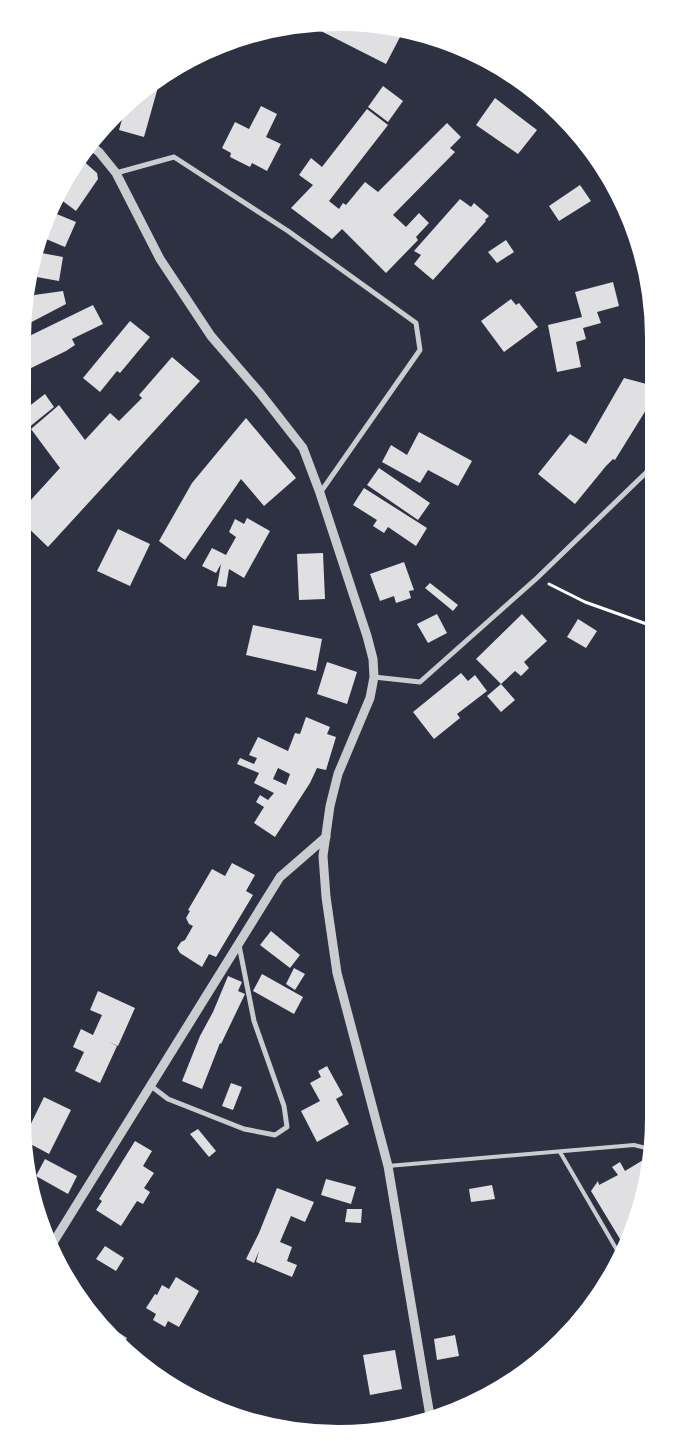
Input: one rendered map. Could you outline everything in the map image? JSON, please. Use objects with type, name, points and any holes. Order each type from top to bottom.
[{"type":"street","points":[[93,147],[116,173],[160,259],[211,336],[260,393],[303,448],[320,493],[367,636],[373,659],[374,677],[370,698],[338,774],[330,806],[323,856],[326,897],[337,973],[388,1166],[430,1413]]},
{"type":"street","points":[[116,173],[174,157],[288,231],[416,323],[420,350],[320,493]]},
{"type":"street","points":[[374,677],[420,682],[537,578],[648,471]]},
{"type":"street","points":[[54,1242],[280,878],[326,837]]},
{"type":"street","points":[[151,1086],[168,1099],[244,1129],[275,1135],[287,1127],[284,1106],[254,1021],[238,945]]},
{"type":"lane","points":[[388,1166],[634,1146],[646,1148]]},
{"type":"lane","points":[[560,1152],[618,1251]]},
{"type":"path","points":[[537,578],[585,602],[648,624]]},
{"type":"building","points":[[315,28],[378,30],[389,32],[400,37],[386,64]]},
{"type":"building","points":[[159,85],[144,137],[119,130],[124,112]]},
{"type":"building","points":[[383,86],[403,101],[388,122],[368,107]]},
{"type":"building","points":[[495,98],[537,130],[518,154],[476,125]]},
{"type":"building","points":[[261,106],[277,114],[266,137],[281,144],[267,171],[252,163],[250,167],[230,157],[231,153],[222,148],[235,122],[249,129]]},
{"type":"building","points":[[367,109],[388,125],[329,201],[339,209],[343,203],[346,205],[365,182],[378,192],[447,123],[461,137],[450,148],[455,152],[393,215],[406,227],[419,213],[429,223],[416,237],[418,240],[386,273],[342,229],[332,239],[291,208],[313,185],[299,175],[311,158],[322,167]]},
{"type":"building","points":[[83,161],[97,173],[98,179],[76,211],[60,199]]},
{"type":"building","points":[[580,185],[591,201],[559,221],[549,206]]},
{"type":"building","points":[[460,199],[471,207],[474,203],[489,216],[433,280],[414,264],[421,255],[414,251]]},
{"type":"building","points":[[54,213],[76,222],[65,247],[44,238]]},
{"type":"building","points":[[506,240],[514,252],[497,263],[488,252]]},
{"type":"building","points":[[39,253],[63,257],[59,281],[33,276]]},
{"type":"building","points":[[613,282],[619,306],[597,312],[601,323],[583,328],[586,339],[576,342],[581,367],[557,372],[548,325],[582,317],[575,292]]},
{"type":"building","points":[[63,291],[66,304],[28,324],[30,296]]},
{"type":"building","points":[[511,299],[516,305],[519,303],[538,327],[504,352],[481,321]]},
{"type":"building","points":[[93,305],[103,324],[72,339],[75,345],[66,351],[28,370],[28,337]]},
{"type":"building","points":[[130,321],[150,337],[120,373],[117,371],[100,392],[83,378]]},
{"type":"building","points":[[172,357],[200,381],[48,547],[28,528],[28,503],[60,468],[31,429],[59,405],[85,440],[110,413],[119,421],[142,398],[139,395]]},
{"type":"building","points":[[624,378],[648,384],[648,407],[615,460],[613,459],[606,466],[575,504],[538,474],[570,434],[586,444]]},
{"type":"building","points":[[45,394],[54,407],[28,428],[28,407]]},
{"type":"building","points":[[246,418],[296,478],[264,506],[241,479],[185,560],[159,541],[192,483]]},
{"type":"building","points":[[419,432],[472,461],[458,486],[428,470],[420,483],[382,462],[391,445],[407,455]]},
{"type":"building","points":[[379,468],[430,503],[418,520],[367,485]]},
{"type":"building","points":[[364,488],[427,528],[416,546],[388,527],[384,533],[373,526],[377,520],[353,505]]},
{"type":"building","points":[[247,518],[270,531],[244,578],[229,569],[226,587],[217,586],[221,564],[216,573],[202,566],[212,548],[226,555],[236,537],[229,532],[235,519],[244,524]]},
{"type":"building","points":[[118,529],[150,544],[130,586],[97,571]]},
{"type":"building","points":[[323,553],[325,599],[299,600],[297,554]]},
{"type":"building","points":[[404,562],[414,590],[409,591],[411,598],[396,603],[394,596],[380,601],[370,574]]},
{"type":"building","points":[[430,583],[458,605],[453,611],[425,588]]},
{"type":"building","points":[[437,614],[447,633],[428,643],[417,624]]},
{"type":"building","points":[[522,614],[547,641],[524,662],[529,668],[521,676],[515,671],[501,684],[476,659]]},
{"type":"building","points":[[578,619],[597,631],[586,648],[567,637]]},
{"type":"building","points":[[253,625],[322,639],[316,671],[246,655]]},
{"type":"building","points":[[327,662],[357,672],[347,704],[317,694]]},
{"type":"building","points":[[461,673],[468,681],[475,675],[487,691],[457,714],[460,718],[434,739],[413,712]]},
{"type":"building","points":[[501,684],[515,700],[501,712],[487,696]]},
{"type":"building","points":[[306,717],[330,727],[327,734],[336,737],[326,770],[317,768],[310,783],[275,837],[254,823],[264,807],[256,802],[260,795],[268,800],[274,793],[254,783],[259,773],[237,764],[240,758],[254,764],[257,758],[249,755],[258,737],[288,751],[295,733],[300,734]],"holes":[[[278,768],[290,774],[286,785],[273,779]]]},
{"type":"building","points":[[232,863],[255,875],[246,891],[253,895],[216,957],[209,954],[202,967],[180,953],[177,948],[185,940],[193,926],[189,924],[186,918],[190,911],[188,910],[212,869],[225,876]]},
{"type":"building","points":[[271,931],[300,955],[290,968],[260,945]]},
{"type":"building","points":[[294,968],[305,974],[295,990],[286,984]]},
{"type":"building","points":[[262,974],[303,997],[294,1014],[253,991]]},
{"type":"building","points":[[228,976],[242,982],[238,991],[245,994],[220,1043],[202,1089],[182,1081],[200,1036],[213,1012]]},
{"type":"building","points":[[98,991],[135,1008],[118,1046],[109,1042],[117,1046],[100,1083],[75,1071],[84,1052],[73,1047],[81,1029],[93,1035],[102,1015],[90,1010]]},
{"type":"building","points":[[327,1066],[343,1095],[336,1099],[349,1124],[317,1142],[301,1111],[320,1101],[310,1083],[321,1077],[318,1071]]},
{"type":"building","points":[[231,1083],[242,1087],[233,1110],[222,1106]]},
{"type":"building","points":[[44,1097],[71,1110],[49,1154],[28,1143],[28,1130]]},
{"type":"building","points":[[198,1129],[216,1151],[209,1157],[190,1134]]},
{"type":"building","points":[[135,1141],[152,1151],[143,1166],[154,1173],[144,1188],[150,1192],[143,1204],[137,1201],[121,1226],[96,1210],[102,1201],[99,1199]]},
{"type":"building","points":[[45,1159],[77,1176],[68,1194],[36,1176]]},
{"type":"building","points":[[645,1159],[637,1198],[622,1242],[591,1191],[598,1181],[599,1185],[618,1175],[612,1167],[620,1162],[625,1171]]},
{"type":"building","points":[[326,1179],[356,1187],[351,1204],[321,1195]]},
{"type":"building","points":[[492,1185],[495,1199],[471,1202],[469,1189]]},
{"type":"building","points":[[277,1188],[314,1202],[305,1222],[291,1216],[280,1242],[292,1247],[287,1261],[297,1265],[292,1277],[256,1262],[259,1251],[254,1263],[246,1259],[259,1233]]},
{"type":"building","points":[[347,1209],[362,1209],[361,1223],[345,1222]]},
{"type":"building","points":[[105,1246],[124,1258],[116,1271],[96,1259]]},
{"type":"building","points":[[176,1277],[199,1291],[179,1327],[168,1321],[165,1327],[153,1320],[156,1314],[146,1308],[155,1294],[157,1295],[162,1285],[169,1289]]},
{"type":"building","points":[[107,1325],[127,1338],[124,1343],[118,1337]]},
{"type":"building","points":[[455,1335],[459,1356],[437,1360],[434,1339]]},
{"type":"building","points":[[395,1350],[402,1389],[370,1395],[363,1355]]}]
